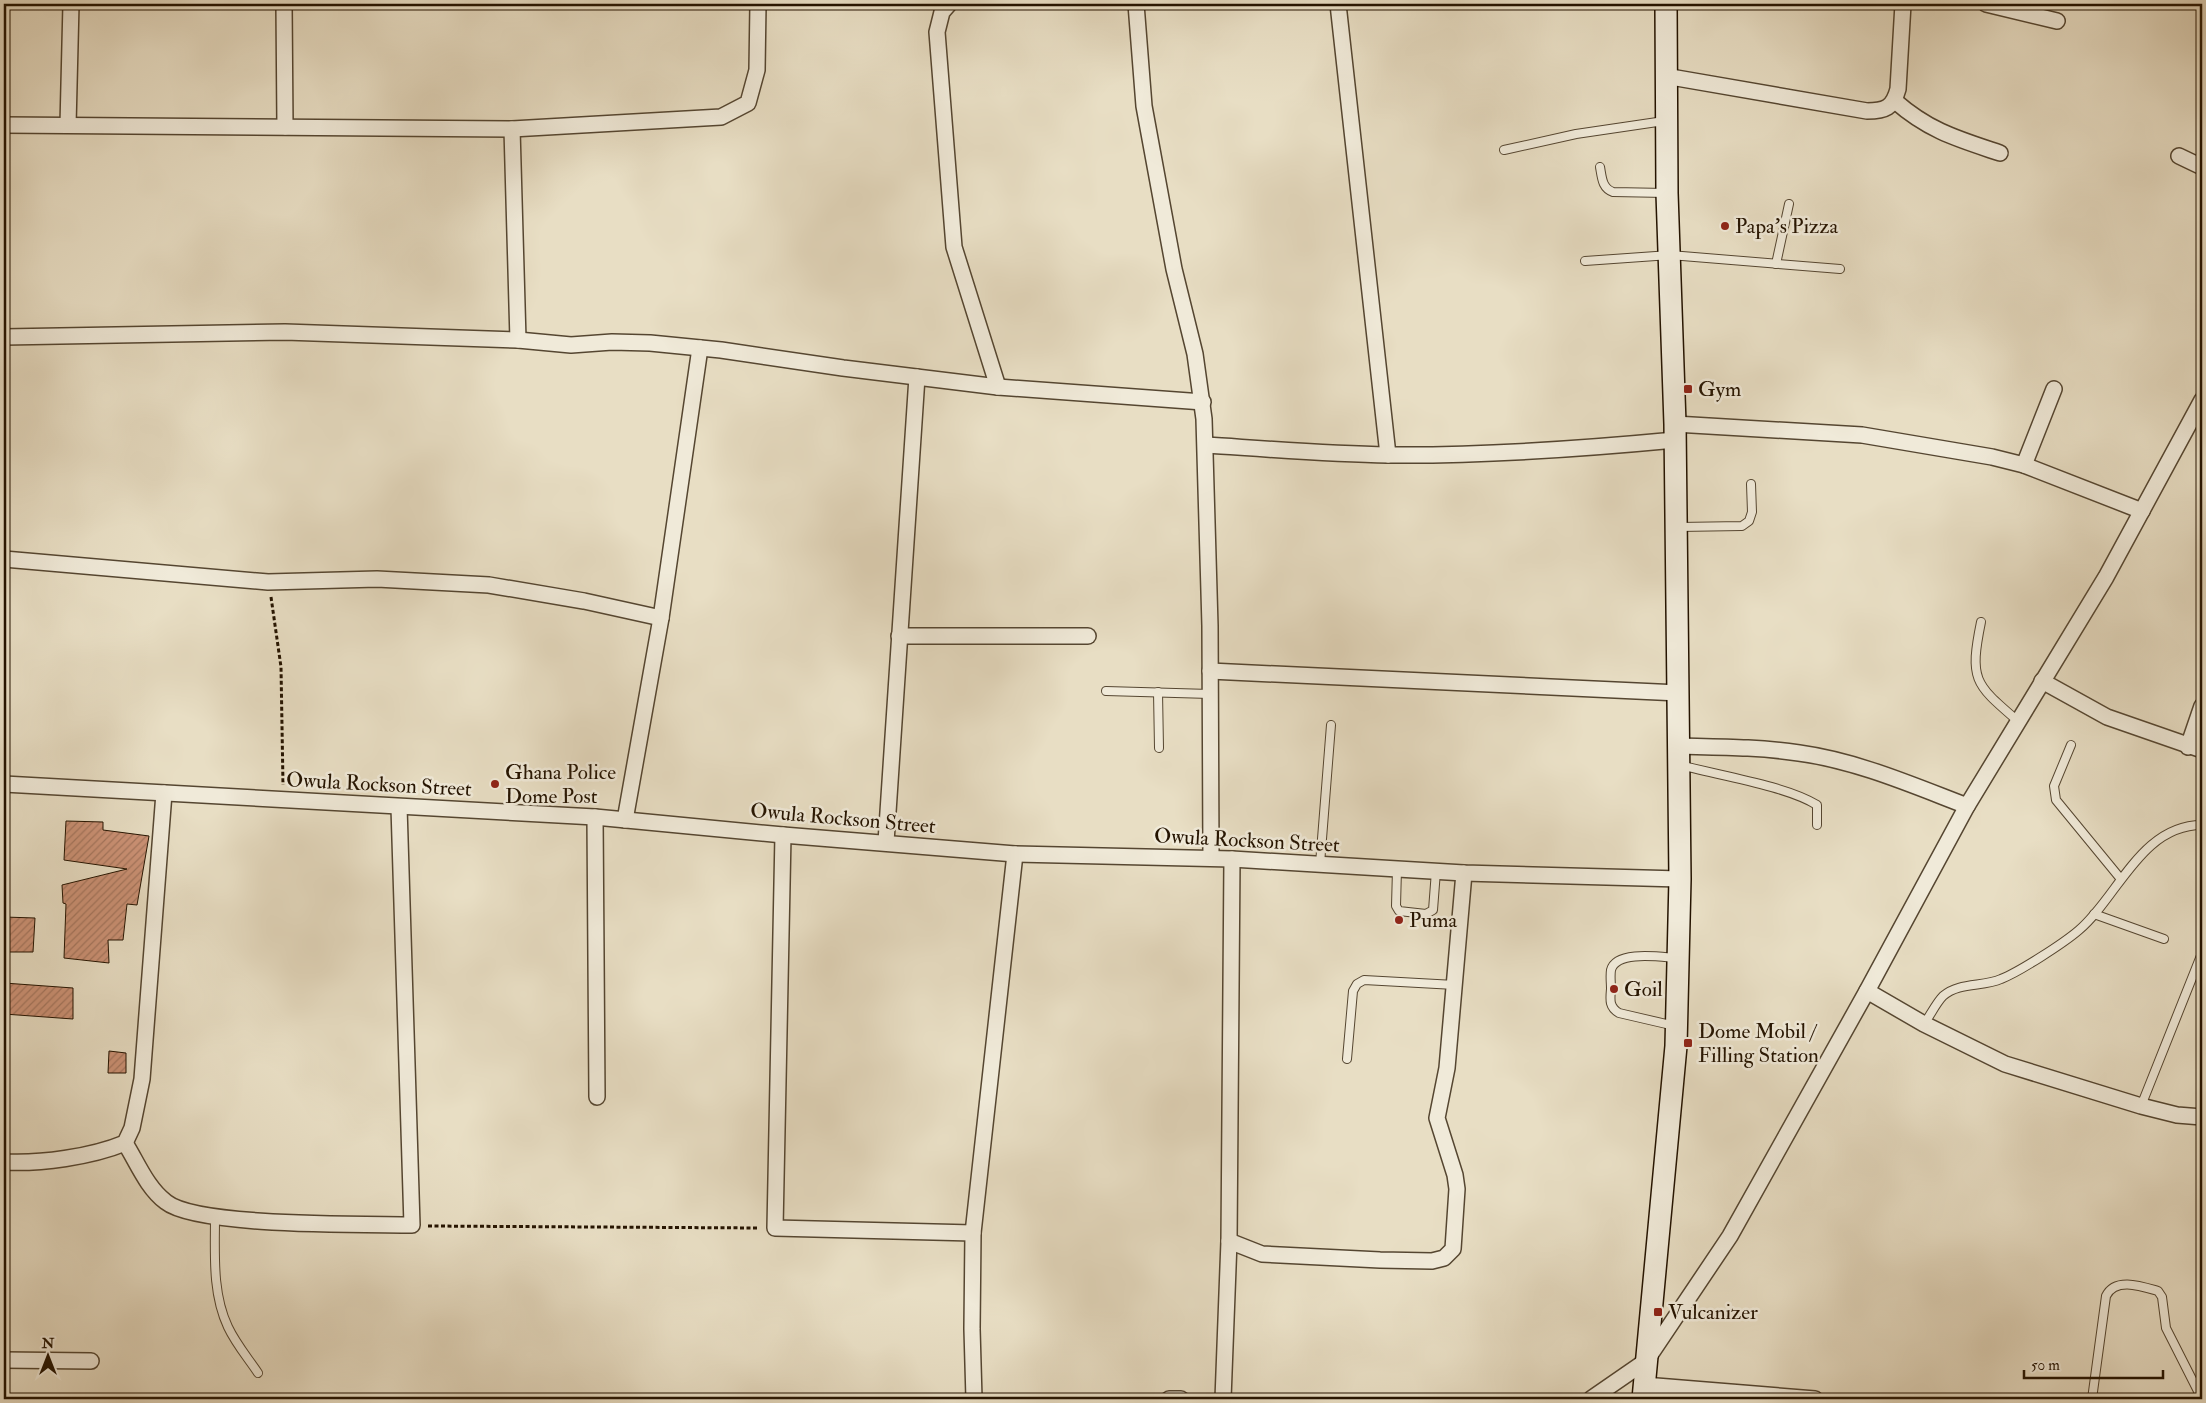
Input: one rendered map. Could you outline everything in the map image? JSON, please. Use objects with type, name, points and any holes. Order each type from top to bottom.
[{"type":"main road","points":[[1644,1392],[1662,1212],[1677,1026],[1680,879],[1677,527],[1667,193],[1666,4]]},
{"type":"street","points":[[68,124],[71,4]]},
{"type":"street","points":[[284,4],[284,127]]},
{"type":"street","points":[[4,125],[68,124],[512,129],[721,116],[748,103],[757,70],[758,4]]},
{"type":"street","points":[[949,4],[942,12],[937,32],[954,247],[998,386]]},
{"type":"street","points":[[1136,4],[1144,106],[1174,269],[1195,354],[1203,402],[1207,445],[1211,858]]},
{"type":"street","points":[[1338,4],[1388,455]]},
{"type":"street","points":[[1665,76],[1867,111],[1879,111],[1889,108],[1895,101],[1898,90],[1902,4]]},
{"type":"street","points":[[1986,4],[2057,21]]},
{"type":"street","points":[[1895,101],[1933,130],[2000,154]]},
{"type":"street","points":[[512,129],[518,340]]},
{"type":"street","points":[[2179,156],[2202,167]]},
{"type":"street","points":[[4,337],[284,332],[518,340],[571,345],[612,342],[650,343],[998,386],[1203,402]]},
{"type":"street","points":[[625,820],[661,618],[700,348]]},
{"type":"street","points":[[886,842],[917,377]]},
{"type":"street","points":[[2024,465],[2054,389]]},
{"type":"street","points":[[1592,1399],[1646,1361],[1730,1236],[1867,991],[1967,806],[2106,577],[2202,400]]},
{"type":"street","points":[[1207,445],[1388,455],[1559,451],[1675,432],[1862,434],[1992,457],[2024,465],[2142,511]]},
{"type":"street","points":[[4,559],[268,582],[377,579],[489,585],[584,601],[661,618]]},
{"type":"street","points":[[899,636],[1088,636]]},
{"type":"street","points":[[1210,671],[1679,692]]},
{"type":"street","points":[[2042,680],[2107,717],[2195,749],[2202,706]]},
{"type":"street","points":[[1680,756],[1752,748],[1801,753],[1891,777],[1967,806]]},
{"type":"street","name":"Owula Rockson Street","points":[[4,784],[595,817],[1015,854],[1211,858],[1464,873],[1680,879]]},
{"type":"street","points":[[4,1162],[28,1164],[111,1149],[125,1143],[132,1128],[142,1079],[164,793]]},
{"type":"street","points":[[125,1143],[154,1192],[167,1203],[180,1210],[214,1216],[290,1222],[412,1225],[399,807]]},
{"type":"street","points":[[595,817],[597,1097]]},
{"type":"street","points":[[783,835],[774,1228],[973,1233]]},
{"type":"street","points":[[974,1399],[972,1329],[973,1233],[1015,854]]},
{"type":"street","points":[[1223,1399],[1228,1241],[1232,859]]},
{"type":"street","points":[[1228,1241],[1262,1254],[1380,1260],[1432,1261],[1444,1258],[1453,1248],[1457,1189],[1450,1156],[1437,1118],[1447,1068],[1464,873]]},
{"type":"street","points":[[1867,991],[1924,1024],[2005,1064],[2141,1106],[2177,1115],[2202,1117]]},
{"type":"street","points":[[4,1360],[91,1360]]},
{"type":"street","points":[[1644,1392],[1816,1399]]},
{"type":"street","points":[[1169,1399],[1181,1399]]},
{"type":"lane","points":[[1504,150],[1576,134],[1666,120]]},
{"type":"lane","points":[[1600,167],[1604,186],[1607,190],[1613,192],[1667,193]]},
{"type":"lane","points":[[1776,264],[1789,204]]},
{"type":"lane","points":[[1585,261],[1670,255],[1840,269]]},
{"type":"lane","points":[[1677,527],[1742,526],[1749,521],[1752,512],[1751,484]]},
{"type":"lane","points":[[1981,622],[1975,651],[1976,673],[1985,692],[2019,722]]},
{"type":"lane","points":[[1106,691],[1210,694]]},
{"type":"lane","points":[[1158,692],[1159,748]]},
{"type":"lane","points":[[1320,864],[1331,725]]},
{"type":"lane","points":[[2071,744],[2054,786],[2056,800],[2120,878]]},
{"type":"lane","points":[[1680,756],[1817,805],[1819,810],[1817,825]]},
{"type":"lane","points":[[1924,1024],[1944,996],[1962,987],[2001,980],[2079,930],[2094,914],[2120,878],[2153,844],[2172,832],[2202,825]]},
{"type":"lane","points":[[1397,869],[1396,906],[1399,911],[1426,914],[1433,910],[1436,871]]},
{"type":"lane","points":[[2094,914],[2164,939]]},
{"type":"lane","points":[[2141,1106],[2202,953]]},
{"type":"lane","points":[[1677,1026],[1619,1013],[1613,1009],[1610,1003],[1612,968],[1616,961],[1624,957],[1678,958]]},
{"type":"lane","points":[[1347,1060],[1353,991],[1357,984],[1364,980],[1454,985]]},
{"type":"lane","points":[[214,1216],[215,1277],[219,1302],[228,1327],[258,1373]]},
{"type":"lane","points":[[2092,1399],[2106,1296],[2110,1288],[2120,1284],[2158,1291],[2162,1297],[2166,1328],[2202,1399]]},
{"type":"path","points":[[268,582],[281,667],[284,800]]},
{"type":"path","points":[[412,1225],[774,1228]]},
{"type":"building","points":[[66,821],[103,822],[103,830],[149,836],[137,905],[127,904],[123,940],[108,940],[109,963],[64,958],[66,904],[63,903],[62,885],[127,869],[64,860]]},
{"type":"building","points":[[4,917],[35,918],[33,952],[4,952]]},
{"type":"building","points":[[4,983],[73,988],[73,1019],[4,1014]]},
{"type":"building","points":[[109,1051],[126,1053],[126,1073],[108,1073]]},
{"type":"place","name":"Papa's Pizza","points":[[1725,226]]},
{"type":"place","name":"Gym","points":[[1688,389]]},
{"type":"place","name":"Ghana Police Dome Post","points":[[495,784]]},
{"type":"place","name":"Puma","points":[[1399,920]]},
{"type":"place","name":"Goil","points":[[1614,989]]},
{"type":"place","name":"Dome Mobil / Filling Station","points":[[1688,1043]]},
{"type":"place","name":"Vulcanizer","points":[[1658,1312]]}]
